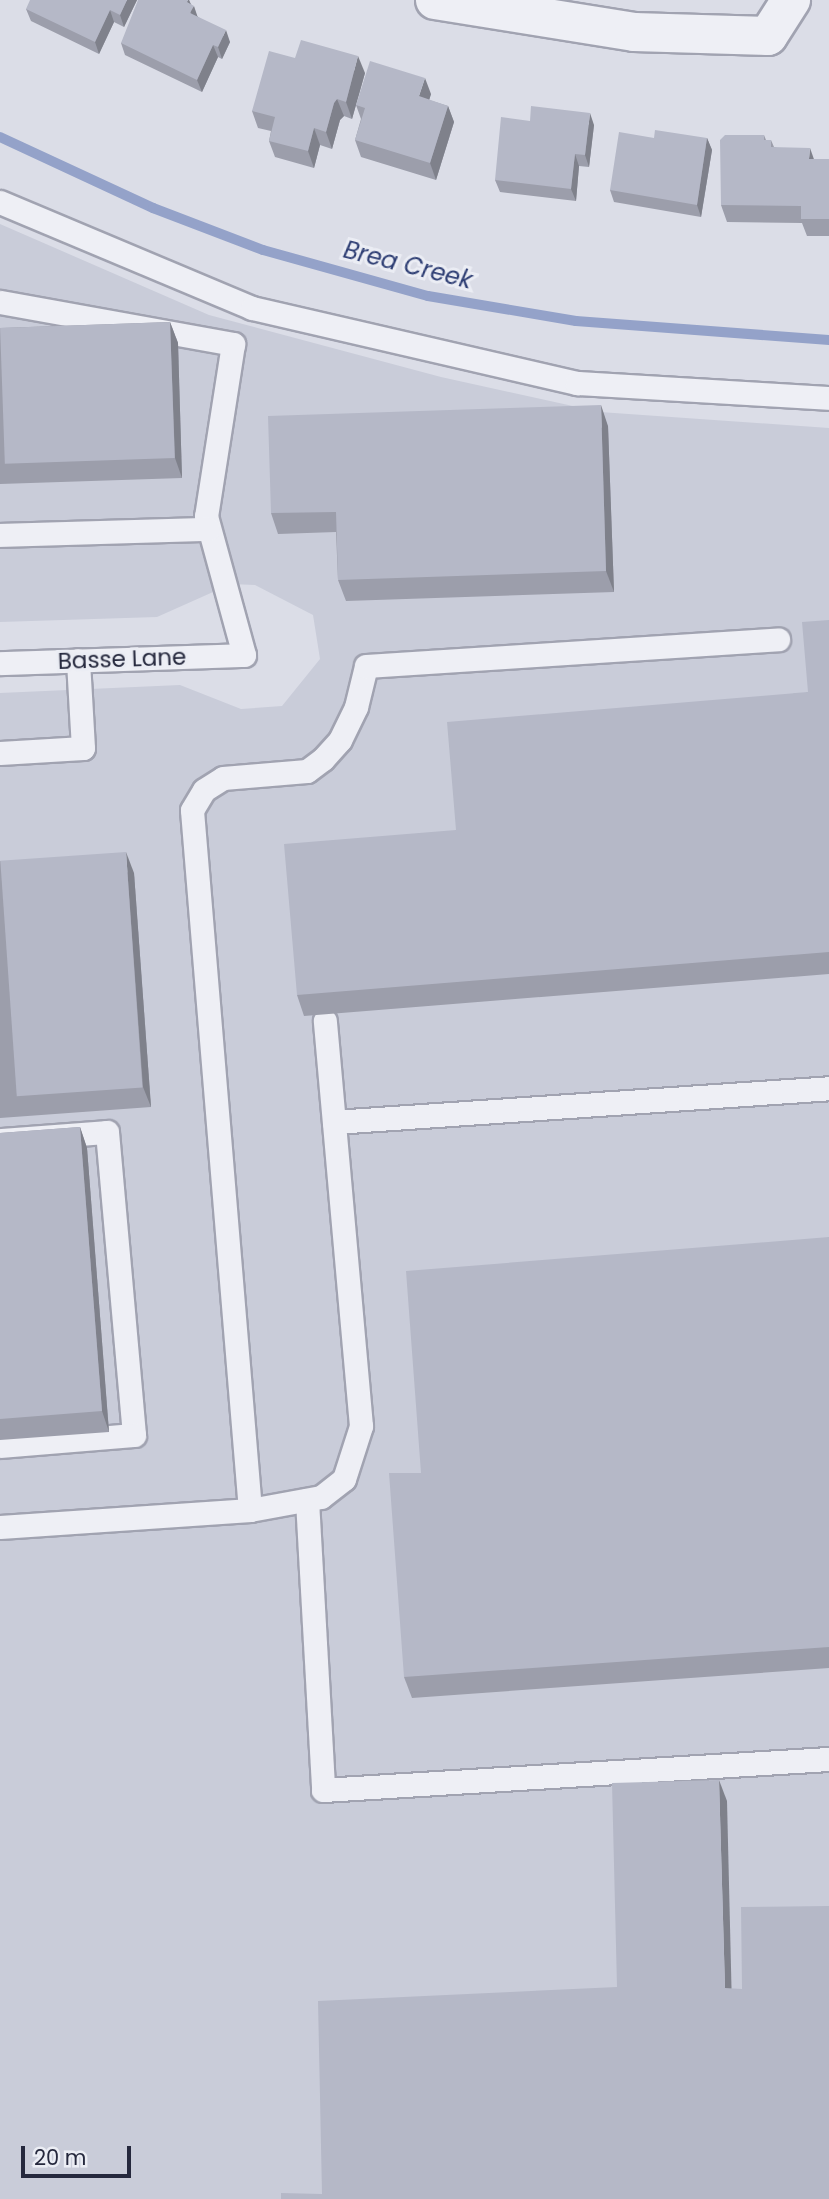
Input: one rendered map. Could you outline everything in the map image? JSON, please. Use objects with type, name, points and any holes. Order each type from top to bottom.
[{"type":"street","points":[[435,0],[634,32],[768,36],[791,0]]},
{"type":"lane","points":[[0,202],[252,308],[577,383],[829,398]]},
{"type":"lane","points":[[0,535],[208,529],[233,344],[1,303]]},
{"type":"lane","name":"Basse Lane","points":[[0,663],[244,655],[208,529]]},
{"type":"lane","points":[[250,1510],[192,810],[204,790],[223,778],[307,771],[323,759],[340,740],[356,707],[366,666],[778,639]]},
{"type":"lane","points":[[0,753],[83,748],[78,660]]},
{"type":"lane","points":[[0,1527],[250,1510],[321,1497],[344,1479],[361,1426],[325,1021]]},
{"type":"lane","points":[[334,1122],[829,1088]]},
{"type":"lane","points":[[0,1140],[107,1132],[134,1435],[0,1446]]},
{"type":"lane","points":[[307,1500],[323,1790],[829,1759]]},
{"type":"shaded area","points":[[0,224],[209,315],[441,377],[600,412],[829,428],[829,2199],[0,2199],[0,693],[180,685],[241,709],[282,706],[320,659],[313,615],[255,585],[231,584],[157,617],[0,622]]},
{"type":"building","points":[[30,0],[127,0],[120,15],[110,10],[95,42],[26,9]]},
{"type":"building","points":[[138,0],[188,0],[187,2],[194,6],[190,13],[226,30],[218,47],[213,45],[197,80],[121,43]]},
{"type":"building","points":[[301,40],[358,56],[346,102],[337,99],[334,103],[326,132],[314,128],[308,151],[269,141],[275,117],[252,111],[269,51],[295,58]]},
{"type":"building","points":[[370,61],[425,78],[419,96],[448,106],[430,163],[355,140],[365,108],[356,105]]},
{"type":"building","points":[[531,106],[590,113],[585,155],[575,154],[571,189],[495,180],[501,117],[530,121]]},
{"type":"building","points":[[655,130],[707,138],[697,205],[610,190],[619,132],[654,138]]},
{"type":"building","points":[[725,135],[764,135],[764,140],[771,140],[771,147],[810,148],[809,159],[829,159],[829,219],[801,219],[801,206],[721,205],[720,140]]},
{"type":"building","points":[[170,322],[175,458],[5,464],[0,328]]},
{"type":"building","points":[[601,405],[606,571],[338,580],[336,512],[271,513],[268,416]]},
{"type":"building","points":[[829,620],[829,952],[297,995],[284,844],[456,830],[447,722],[808,692],[802,622]]},
{"type":"building","points":[[126,852],[142,1087],[17,1096],[0,861]]},
{"type":"building","points":[[80,1127],[102,1411],[0,1419],[0,1133]]},
{"type":"building","points":[[829,1237],[829,1647],[404,1677],[389,1473],[421,1473],[406,1271]]},
{"type":"building","points":[[719,1780],[725,1988],[742,1989],[741,1907],[829,1906],[829,2199],[281,2199],[281,2193],[322,2194],[318,2001],[617,1987],[612,1783]]},
{"type":"waterway","name":"Brea Creek","points":[[0,137],[153,208],[263,250],[428,296],[576,321],[829,340]]}]
